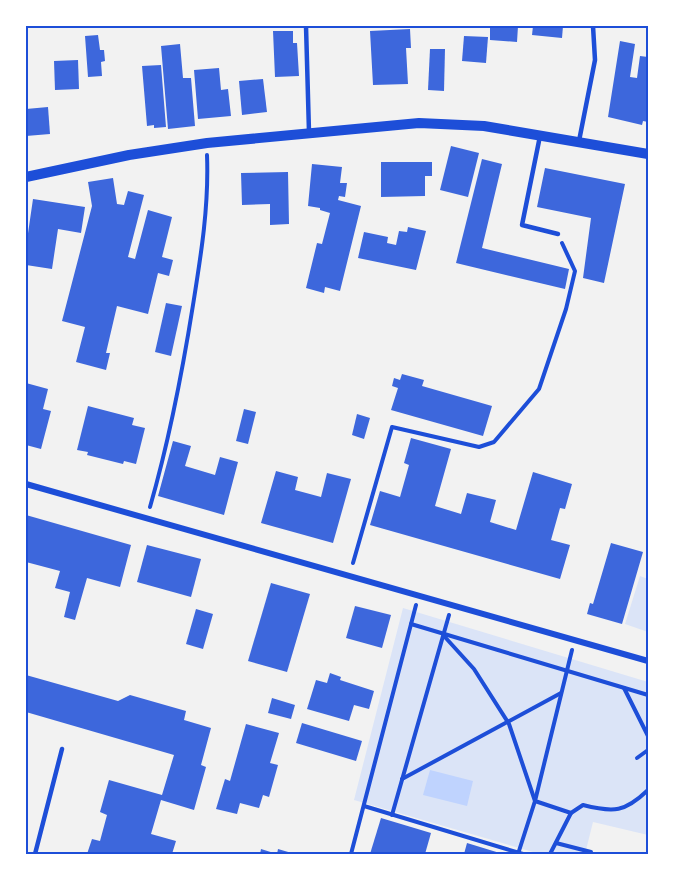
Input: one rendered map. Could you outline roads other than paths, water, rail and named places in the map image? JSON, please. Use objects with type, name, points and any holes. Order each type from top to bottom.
[{"type":"street","points":[[26,177],[129,155],[207,143],[309,132],[448,123],[541,134],[648,154]]},
{"type":"street","points":[[26,484],[148,517],[648,662]]},
{"type":"lane","points":[[306,26],[309,132]]},
{"type":"lane","points":[[579,141],[595,60],[593,26]]},
{"type":"lane","points":[[541,134],[522,225],[558,234]]},
{"type":"lane","points":[[35,855],[62,749]]},
{"type":"water","points":[[430,770],[473,781],[467,806],[423,795]]}]
